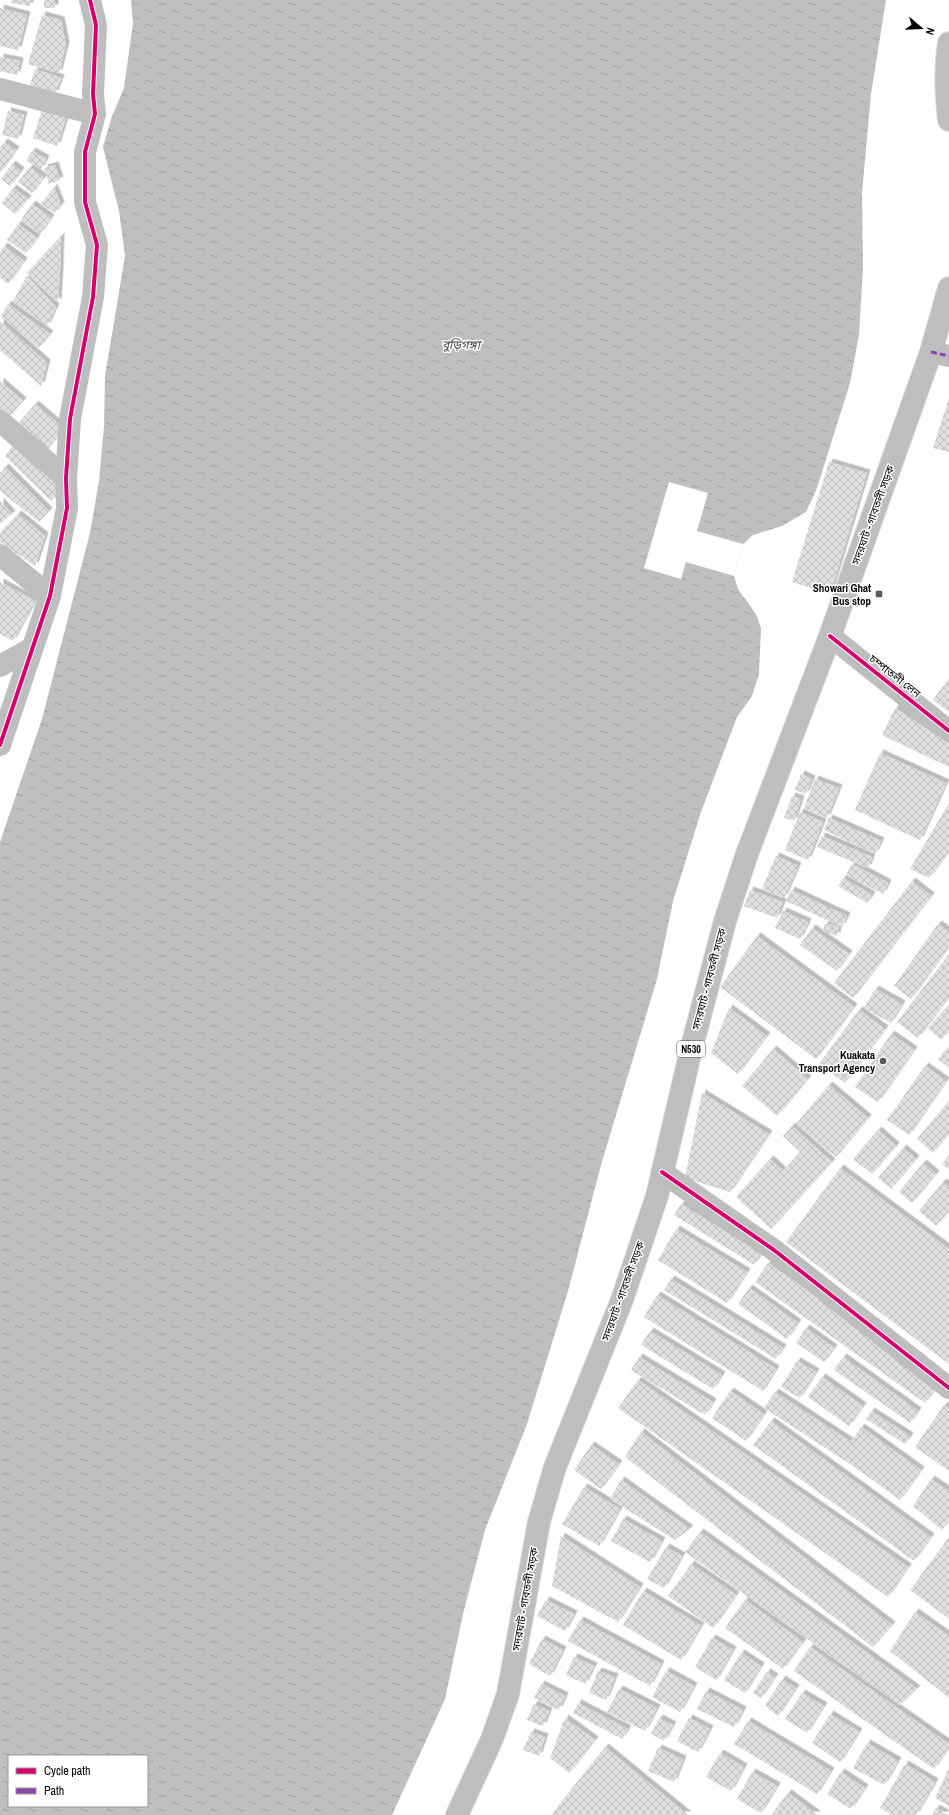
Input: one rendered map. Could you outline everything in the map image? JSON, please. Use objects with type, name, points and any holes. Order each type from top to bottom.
[{"type":"main road","points":[[0,745],[50,596],[67,508],[66,478],[70,419],[93,298],[97,244],[85,202],[85,152],[95,114],[93,94],[96,25],[90,0]]},
{"type":"main road","points":[[948,109],[947,56],[949,43]]},
{"type":"main road","points":[[0,89],[95,114]]},
{"type":"main road","name":"সদরঘাট - গাবতলী সড়ক","points":[[457,1815],[492,1739],[508,1694],[540,1522],[555,1467],[622,1300],[657,1196],[691,1050],[725,922],[747,854],[940,354],[949,288]]},
{"type":"main road","points":[[0,421],[66,478]]},
{"type":"main road","points":[[1,558],[50,596]]},
{"type":"main road","name":"চম্পাতলী লেন","points":[[830,636],[949,731]]},
{"type":"main road","points":[[0,666],[32,648]]},
{"type":"main road","points":[[662,1172],[774,1250],[949,1388]]},
{"type":"water","name":"বুড়িগঙ্গা","points":[[131,0],[886,0],[871,94],[862,193],[863,266],[859,335],[850,383],[817,488],[806,512],[782,526],[753,535],[743,544],[734,576],[738,589],[756,614],[761,628],[759,674],[752,696],[737,717],[701,812],[673,901],[657,979],[601,1165],[568,1291],[527,1424],[485,1530],[463,1614],[445,1699],[392,1815],[0,1815],[0,842],[42,719],[90,533],[99,481],[104,426],[105,376],[125,256],[119,211],[103,147],[112,116],[124,88],[133,23]]},
{"type":"pier","points":[[669,482],[708,493],[697,531],[743,544],[734,576],[686,562],[681,579],[644,568]]},
{"type":"building","points":[[12,0],[31,0],[30,6],[11,3]]},
{"type":"building","points":[[44,0],[55,0],[55,8],[44,8]]},
{"type":"building","points":[[0,8],[27,15],[18,50],[0,46]]},
{"type":"building","points":[[42,15],[61,20],[66,45],[59,73],[28,64]]},
{"type":"building","points":[[0,57],[20,61],[17,75],[0,71]]},
{"type":"building","points":[[35,69],[61,78],[55,94],[30,85]]},
{"type":"building","points":[[42,110],[66,118],[57,146],[33,138]]},
{"type":"building","points":[[8,111],[24,115],[18,139],[2,135]]},
{"type":"building","points":[[4,142],[16,150],[0,173],[0,147]]},
{"type":"building","points":[[32,151],[46,159],[41,169],[26,161]]},
{"type":"building","points":[[12,164],[21,171],[10,186],[1,179]]},
{"type":"building","points":[[55,165],[60,180],[49,184],[44,168]]},
{"type":"building","points":[[30,167],[44,178],[32,193],[18,182]]},
{"type":"building","points":[[54,187],[61,205],[55,213],[41,204]]},
{"type":"building","points":[[13,188],[28,199],[15,214],[2,203]]},
{"type":"building","points":[[32,204],[51,218],[40,234],[21,220]]},
{"type":"building","points":[[18,224],[37,238],[26,253],[7,240]]},
{"type":"building","points":[[61,236],[60,271],[58,303],[27,273]]},
{"type":"building","points":[[4,246],[24,261],[8,284],[0,278],[0,252]]},
{"type":"building","points":[[27,276],[56,307],[47,326],[13,301]]},
{"type":"building","points":[[8,304],[50,334],[39,348],[1,316]]},
{"type":"building","points":[[0,321],[47,363],[41,386],[0,350]]},
{"type":"building","points":[[0,381],[23,401],[5,421],[0,416]]},
{"type":"building","points":[[949,398],[949,452],[933,448]]},
{"type":"building","points":[[35,404],[64,429],[46,451],[16,426]]},
{"type":"building","points":[[14,444],[64,485],[51,501],[5,456]]},
{"type":"building","points":[[829,462],[867,473],[830,594],[792,582]]},
{"type":"building","points":[[5,467],[49,511],[39,522],[0,491],[0,473]]},
{"type":"building","points":[[0,501],[12,514],[0,524]]},
{"type":"building","points":[[18,514],[45,536],[35,566],[0,542],[0,533]]},
{"type":"building","points":[[0,582],[35,601],[13,641],[0,634]]},
{"type":"building","points":[[949,678],[949,712],[933,700]]},
{"type":"building","points":[[895,708],[949,744],[949,767],[882,735]]},
{"type":"building","points":[[880,753],[946,783],[920,840],[855,810]]},
{"type":"building","points":[[801,774],[812,779],[806,794],[795,790]]},
{"type":"building","points":[[815,779],[839,788],[827,818],[804,808]]},
{"type":"building","points":[[792,796],[801,799],[794,821],[784,818]]},
{"type":"building","points":[[949,803],[949,851],[929,878],[910,869]]},
{"type":"building","points":[[800,812],[823,822],[808,860],[785,850]]},
{"type":"building","points":[[829,818],[881,841],[875,854],[824,830]]},
{"type":"building","points":[[822,836],[872,857],[868,868],[817,847]]},
{"type":"building","points":[[776,856],[798,866],[784,898],[762,889]]},
{"type":"building","points":[[852,864],[888,883],[883,894],[846,875]]},
{"type":"building","points":[[843,878],[872,895],[867,903],[838,886]]},
{"type":"building","points":[[912,881],[931,896],[853,998],[834,983]]},
{"type":"building","points":[[750,890],[783,902],[777,918],[744,906]]},
{"type":"building","points":[[791,890],[847,916],[842,927],[786,901]]},
{"type":"building","points":[[783,911],[808,922],[800,939],[775,928]]},
{"type":"building","points":[[825,923],[839,927],[837,936],[823,931]]},
{"type":"building","points":[[938,924],[949,932],[949,946],[911,999],[894,986]]},
{"type":"building","points":[[812,928],[849,954],[837,971],[800,945]]},
{"type":"building","points":[[757,936],[854,1007],[816,1059],[720,987]]},
{"type":"building","points":[[949,954],[949,997],[918,1038],[897,1022]]},
{"type":"building","points":[[875,989],[902,1004],[891,1023],[864,1008]]},
{"type":"building","points":[[949,1004],[949,1031],[941,1040],[928,1028]]},
{"type":"building","points":[[729,1008],[767,1036],[738,1074],[711,1053]]},
{"type":"building","points":[[859,1010],[885,1029],[845,1083],[819,1064]]},
{"type":"building","points":[[891,1034],[914,1050],[878,1102],[855,1087]]},
{"type":"building","points":[[949,1046],[949,1068],[938,1059]]},
{"type":"building","points":[[773,1049],[808,1079],[777,1116],[742,1086]]},
{"type":"building","points":[[925,1066],[946,1081],[909,1135],[887,1120]]},
{"type":"building","points":[[829,1085],[868,1118],[836,1157],[796,1124]]},
{"type":"building","points":[[702,1093],[769,1134],[730,1192],[685,1178]]},
{"type":"building","points":[[949,1101],[949,1133],[933,1153],[917,1139]]},
{"type":"building","points":[[792,1126],[832,1162],[771,1229],[736,1197],[770,1159],[783,1171],[800,1152],[783,1136]]},
{"type":"building","points":[[878,1130],[896,1146],[872,1174],[853,1159]]},
{"type":"building","points":[[903,1148],[916,1159],[891,1189],[878,1178]]},
{"type":"building","points":[[949,1155],[949,1170],[942,1164]]},
{"type":"building","points":[[923,1163],[936,1174],[912,1203],[899,1192]]},
{"type":"building","points":[[840,1168],[949,1249],[949,1364],[786,1242]]},
{"type":"building","points":[[943,1182],[949,1187],[949,1211],[936,1226],[919,1211]]},
{"type":"building","points":[[681,1204],[761,1254],[754,1265],[674,1215]]},
{"type":"building","points":[[676,1229],[747,1272],[727,1303],[658,1260]]},
{"type":"building","points":[[768,1263],[939,1383],[925,1403],[755,1282]]},
{"type":"building","points":[[671,1279],[783,1348],[776,1359],[664,1290]]},
{"type":"building","points":[[749,1288],[798,1323],[787,1339],[738,1304]]},
{"type":"building","points":[[657,1295],[776,1369],[763,1391],[644,1317]]},
{"type":"building","points":[[806,1328],[834,1348],[824,1362],[796,1343]]},
{"type":"building","points":[[650,1331],[722,1375],[713,1389],[641,1345]]},
{"type":"building","points":[[639,1357],[713,1402],[705,1415],[631,1370]]},
{"type":"building","points":[[843,1357],[918,1411],[910,1423],[834,1370]]},
{"type":"building","points":[[797,1361],[816,1372],[800,1398],[781,1387]]},
{"type":"building","points":[[822,1377],[863,1406],[849,1426],[808,1397]]},
{"type":"building","points":[[638,1380],[908,1567],[888,1597],[618,1408]]},
{"type":"building","points":[[730,1391],[764,1414],[746,1441],[712,1418]]},
{"type":"building","points":[[775,1392],[851,1442],[861,1427],[921,1470],[900,1500],[853,1466],[764,1408]]},
{"type":"building","points":[[944,1405],[949,1409],[949,1471],[915,1447]]},
{"type":"building","points":[[871,1411],[910,1436],[905,1444],[866,1419]]},
{"type":"building","points":[[771,1421],[931,1537],[914,1561],[753,1445]]},
{"type":"building","points":[[641,1432],[892,1625],[873,1647],[625,1457]]},
{"type":"building","points":[[591,1445],[619,1464],[601,1489],[574,1470]]},
{"type":"building","points":[[931,1479],[949,1491],[949,1521],[942,1530],[913,1506]]},
{"type":"building","points":[[621,1480],[690,1529],[675,1540],[610,1499]]},
{"type":"building","points":[[584,1487],[620,1509],[599,1546],[562,1524]]},
{"type":"building","points":[[623,1519],[662,1541],[650,1562],[611,1541]]},
{"type":"building","points":[[700,1532],[917,1689],[900,1705],[685,1552]]},
{"type":"building","points":[[561,1536],[640,1587],[618,1622],[552,1586]]},
{"type":"building","points":[[949,1537],[949,1619],[910,1590]]},
{"type":"building","points":[[666,1547],[682,1556],[664,1588],[647,1579]]},
{"type":"building","points":[[691,1564],[736,1595],[713,1628],[668,1596]]},
{"type":"building","points":[[643,1591],[701,1626],[681,1660],[623,1625]]},
{"type":"building","points":[[546,1600],[574,1614],[565,1631],[537,1616]]},
{"type":"building","points":[[745,1600],[803,1642],[783,1669],[725,1628]]},
{"type":"building","points":[[915,1612],[949,1636],[949,1698],[890,1651]]},
{"type":"building","points":[[580,1620],[661,1664],[650,1686],[568,1641]]},
{"type":"building","points":[[712,1638],[733,1650],[716,1680],[695,1667]]},
{"type":"building","points":[[542,1639],[563,1650],[550,1676],[529,1664]]},
{"type":"building","points":[[810,1647],[949,1744],[949,1747],[934,1769],[794,1671]]},
{"type":"building","points":[[741,1653],[761,1666],[745,1693],[724,1680]]},
{"type":"building","points":[[574,1657],[594,1666],[585,1684],[566,1675]]},
{"type":"building","points":[[598,1671],[615,1677],[606,1700],[589,1693]]},
{"type":"building","points":[[666,1671],[694,1686],[680,1712],[652,1697]]},
{"type":"building","points":[[767,1672],[775,1677],[761,1698],[753,1693]]},
{"type":"building","points":[[782,1679],[796,1688],[778,1716],[765,1706]]},
{"type":"building","points":[[541,1684],[565,1696],[559,1710],[534,1698]]},
{"type":"building","points":[[619,1689],[657,1708],[645,1731],[607,1712]]},
{"type":"building","points":[[706,1691],[743,1710],[734,1727],[697,1709]]},
{"type":"building","points":[[802,1693],[824,1706],[807,1733],[785,1719]]},
{"type":"building","points":[[578,1703],[628,1729],[622,1739],[573,1713]]},
{"type":"building","points":[[534,1704],[549,1711],[543,1726],[527,1720]]},
{"type":"building","points":[[830,1714],[859,1732],[840,1762],[812,1743]]},
{"type":"building","points":[[565,1718],[595,1740],[569,1773],[550,1758]]},
{"type":"building","points":[[659,1718],[673,1725],[664,1741],[651,1734]]},
{"type":"building","points":[[689,1718],[710,1729],[698,1752],[677,1741]]},
{"type":"building","points":[[748,1721],[831,1771],[817,1794],[734,1744]]},
{"type":"building","points":[[531,1732],[545,1737],[539,1756],[523,1750]]},
{"type":"building","points":[[867,1743],[898,1761],[884,1785],[853,1768]]},
{"type":"building","points":[[605,1747],[688,1815],[551,1815]]},
{"type":"building","points":[[658,1748],[683,1759],[674,1782],[648,1771]]},
{"type":"building","points":[[720,1753],[744,1767],[731,1791],[706,1777]]},
{"type":"building","points":[[905,1764],[935,1782],[916,1815],[892,1815],[880,1808]]},
{"type":"building","points":[[949,1768],[949,1806],[935,1798]]},
{"type":"building","points":[[752,1772],[777,1786],[761,1813],[737,1799]]},
{"type":"building","points":[[841,1772],[865,1788],[851,1809],[827,1794]]},
{"type":"building","points":[[788,1793],[818,1815],[771,1815]]},
{"type":"building","points":[[936,1808],[948,1815],[932,1815]]},
{"type":"marked path","points":[[931,352],[949,356]]},
{"type":"cycle path","points":[[0,745],[50,596],[67,508],[66,478],[70,419],[93,297],[97,245],[85,202],[85,152],[95,114],[93,94],[96,25],[90,0]]},
{"type":"cycle path","points":[[830,636],[949,731]]},
{"type":"cycle path","points":[[662,1172],[774,1250],[949,1388]]},
{"type":"place","name":"Showari Ghat Bus stop","points":[[879,594]]},
{"type":"place","name":"Kuakata Transport Agency","points":[[883,1061]]}]
